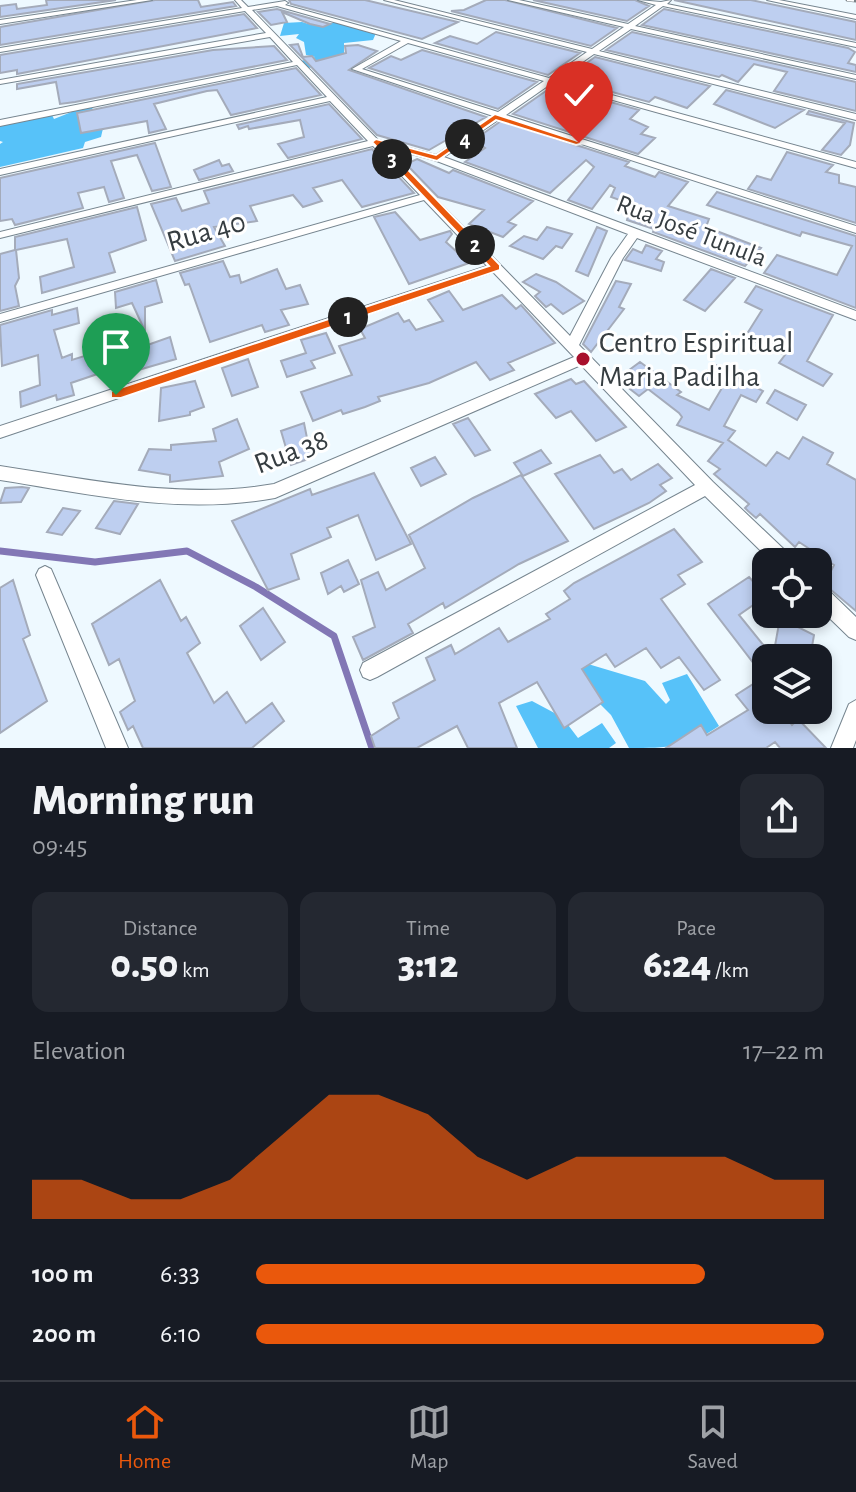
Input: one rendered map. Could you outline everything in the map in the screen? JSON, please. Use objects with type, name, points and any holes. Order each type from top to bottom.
[{"type":"street","points":[[0,22],[149,0]]},
{"type":"street","points":[[238,0],[707,487],[770,548]]},
{"type":"street","points":[[0,50],[249,11],[293,0]]},
{"type":"street","points":[[387,0],[856,117]]},
{"type":"street","points":[[511,0],[856,77]]},
{"type":"street","points":[[641,0],[665,2],[856,45]]},
{"type":"street","points":[[770,0],[856,17]]},
{"type":"street","points":[[437,158],[665,2]]},
{"type":"street","points":[[279,5],[856,165]]},
{"type":"street","points":[[0,82],[269,35]]},
{"type":"street","points":[[408,40],[357,67],[357,72],[856,230]]},
{"type":"street","points":[[0,123],[298,63]]},
{"type":"street","points":[[0,172],[333,98]]},
{"type":"street","points":[[0,235],[376,142]]},
{"type":"street","name":"Rua José Tunula","points":[[376,142],[437,158],[856,316]]},
{"type":"street","name":"Rua 40","points":[[0,318],[428,196]]},
{"type":"street","points":[[577,352],[623,246],[636,232]]},
{"type":"street","points":[[0,432],[497,267]]},
{"type":"street","name":"Rua 38","points":[[0,473],[135,492],[202,499],[241,499],[275,491],[577,352]]},
{"type":"street","points":[[370,670],[707,487]]},
{"type":"street","points":[[45,575],[117,748]]},
{"type":"street","points":[[832,607],[856,630]]},
{"type":"street","points":[[842,748],[856,711]]},
{"type":"shaded area","points":[[349,22],[376,33],[373,40],[344,43],[344,54],[339,60],[332,56],[318,67],[307,68],[301,61],[315,57],[306,55],[304,42],[296,38],[299,34],[280,36],[284,23],[317,25]]},
{"type":"shaded area","points":[[84,107],[92,108],[104,124],[101,137],[85,142],[83,148],[0,167],[0,144],[3,142],[0,141],[0,124],[52,115],[54,119]]},
{"type":"shaded area","points":[[588,664],[645,681],[666,704],[670,700],[662,683],[687,674],[719,726],[687,743],[629,748],[611,715],[561,665]]},
{"type":"shaded area","points":[[532,701],[562,717],[578,738],[602,723],[616,743],[609,748],[538,748],[516,706]]},
{"type":"building","points":[[46,0],[116,0],[0,17],[0,6],[16,4],[17,9],[47,5]]},
{"type":"building","points":[[155,0],[198,0],[201,7],[233,2],[236,6],[0,45],[0,27]]},
{"type":"building","points":[[289,0],[365,0],[458,22],[422,39],[291,4]]},
{"type":"building","points":[[486,0],[505,0],[617,28],[591,46],[451,11],[464,10]]},
{"type":"building","points":[[533,0],[635,0],[649,6],[627,21]]},
{"type":"building","points":[[674,0],[751,0],[856,22],[856,40]]},
{"type":"building","points":[[277,9],[330,24],[323,27],[310,24],[282,12],[287,22],[271,25],[258,12]]},
{"type":"building","points":[[664,9],[848,48],[855,52],[848,63],[856,65],[856,72],[642,25]]},
{"type":"building","points":[[244,14],[257,28],[17,74],[17,70],[0,73],[0,55]]},
{"type":"building","points":[[496,32],[580,53],[548,75],[435,43],[450,36],[477,44]]},
{"type":"building","points":[[632,32],[856,82],[856,111],[774,91],[787,72],[754,64],[738,82],[722,75],[719,77],[606,50]]},
{"type":"building","points":[[298,44],[303,57],[312,56],[316,61],[346,53],[345,46],[358,45],[377,51],[349,70],[486,117],[429,150],[377,135],[290,45]]},
{"type":"building","points":[[274,46],[287,60],[75,102],[60,104],[56,82],[17,89],[17,84],[213,50]]},
{"type":"building","points":[[422,50],[537,82],[498,109],[369,68],[391,56],[401,60]]},
{"type":"building","points":[[595,57],[710,86],[687,108],[655,97],[649,102],[564,79]]},
{"type":"building","points":[[296,68],[321,95],[231,115],[217,90],[207,91],[154,104],[166,129],[149,133],[147,121],[81,133],[77,113]]},
{"type":"building","points":[[553,86],[639,110],[630,119],[648,127],[641,134],[655,138],[638,154],[513,114]]},
{"type":"building","points":[[726,90],[804,110],[775,128],[714,104]]},
{"type":"building","points":[[329,104],[362,139],[288,158],[278,144],[304,137],[300,120],[249,129],[248,126],[239,129],[237,125]]},
{"type":"building","points":[[809,111],[854,123],[850,145],[841,155],[822,150],[845,123],[807,114]]},
{"type":"building","points":[[501,121],[629,162],[625,166],[655,177],[659,172],[688,182],[668,206],[709,219],[706,227],[761,248],[745,266],[653,232],[654,229],[627,220],[631,204],[611,197],[615,188],[610,185],[592,209],[568,200],[594,167],[586,160],[550,193],[465,162],[485,148],[474,140]]},
{"type":"building","points":[[155,143],[171,187],[152,191],[137,155],[111,161],[124,198],[109,202],[104,187],[78,193],[83,208],[15,225],[12,219],[0,221],[0,178]]},
{"type":"building","points":[[372,149],[414,193],[362,207],[342,180],[313,188],[322,201],[303,207],[293,195],[250,206],[257,221],[214,227],[225,246],[175,261],[151,204],[176,198],[182,211],[209,203],[204,191]]},
{"type":"building","points":[[787,152],[833,165],[826,172],[839,175],[839,183],[856,187],[856,223],[748,189],[757,176],[771,180]]},
{"type":"building","points":[[417,159],[533,201],[508,222],[516,225],[503,237],[469,224],[484,210],[438,197],[406,164]]},
{"type":"building","points":[[219,160],[222,166],[229,164],[233,171],[199,180],[194,170]]},
{"type":"building","points":[[717,192],[856,236],[856,308],[764,273],[777,255],[837,275],[852,246],[802,232],[800,236],[707,205]]},
{"type":"building","points":[[137,207],[146,240],[109,253],[115,272],[42,293],[40,277],[74,267],[67,239],[16,250],[19,278],[15,286],[19,306],[0,311],[0,254],[15,250],[15,237]]},
{"type":"building","points":[[395,212],[420,240],[450,231],[452,234],[446,242],[469,263],[409,284],[374,217]]},
{"type":"building","points":[[547,227],[572,234],[562,248],[556,246],[543,259],[510,246],[524,236],[537,240]]},
{"type":"building","points":[[597,227],[607,231],[588,276],[576,271]]},
{"type":"building","points":[[646,245],[662,251],[656,259],[664,262],[661,271],[625,260],[633,249],[642,253]]},
{"type":"building","points":[[223,261],[230,277],[239,275],[241,283],[277,269],[286,289],[300,285],[308,304],[281,310],[289,325],[265,332],[262,325],[210,342],[189,284],[185,285],[180,273]]},
{"type":"building","points":[[711,269],[735,278],[705,311],[684,300]]},
{"type":"building","points":[[536,274],[556,282],[584,301],[563,314],[551,304],[546,307],[535,296],[540,292],[523,282]]},
{"type":"building","points":[[156,280],[162,302],[145,307],[145,331],[132,303],[116,308],[115,292]]},
{"type":"building","points":[[616,281],[631,284],[619,307],[624,309],[591,352],[583,344]]},
{"type":"building","points":[[756,286],[833,315],[807,361],[832,374],[823,386],[779,363],[785,355],[745,337],[762,310],[745,302]]},
{"type":"building","points":[[449,291],[463,310],[502,295],[516,309],[521,305],[555,343],[508,363],[514,370],[490,380],[476,362],[429,383],[378,397],[380,401],[365,407],[343,414],[341,410],[313,421],[301,392],[352,375],[339,346],[365,338],[360,329],[398,313],[404,322],[409,320],[416,330],[443,321],[428,300]]},
{"type":"building","points":[[77,308],[79,323],[54,330],[62,358],[72,354],[72,360],[116,346],[121,366],[71,383],[74,395],[57,400],[56,395],[21,407],[20,392],[40,385],[38,355],[2,366],[0,325],[52,310],[52,315]]},
{"type":"building","points":[[326,333],[335,353],[311,361],[315,368],[287,377],[281,361],[306,353],[301,340]]},
{"type":"building","points":[[170,337],[176,359],[125,374],[122,354]]},
{"type":"building","points":[[248,359],[258,387],[232,396],[222,368]]},
{"type":"building","points":[[640,362],[681,392],[677,395],[709,410],[722,388],[702,377],[714,364],[763,391],[756,402],[741,395],[724,426],[735,431],[728,440],[766,466],[777,452],[789,459],[803,437],[833,453],[827,464],[856,480],[856,611],[832,591],[832,548],[808,548],[799,542],[795,547],[760,514],[756,518],[745,508],[749,504],[714,474],[720,469],[708,461],[723,443],[677,425],[682,417],[679,413],[648,389],[639,396],[617,379]]},
{"type":"building","points":[[571,379],[576,384],[584,381],[626,427],[596,441],[571,411],[556,418],[535,394]]},
{"type":"building","points":[[195,381],[204,407],[190,412],[190,415],[159,421],[161,388]]},
{"type":"building","points":[[775,390],[806,405],[797,420],[767,403]]},
{"type":"building","points":[[468,418],[490,450],[475,456],[453,424]]},
{"type":"building","points":[[237,419],[249,449],[219,462],[223,476],[170,482],[170,475],[139,470],[149,449],[171,450],[171,445],[216,441],[213,429]]},
{"type":"building","points":[[304,423],[311,458],[291,465],[281,431]]},
{"type":"building","points":[[541,450],[551,463],[523,476],[514,463]]},
{"type":"building","points":[[600,455],[614,473],[622,469],[631,480],[658,464],[672,478],[660,485],[666,491],[649,503],[594,529],[555,474]]},
{"type":"building","points":[[435,457],[446,474],[421,486],[411,468]]},
{"type":"building","points":[[374,473],[411,544],[376,560],[358,515],[327,528],[331,537],[291,554],[299,579],[268,590],[232,521],[310,489],[312,495]]},
{"type":"building","points":[[521,475],[568,541],[519,564],[445,608],[443,603],[408,624],[413,633],[363,660],[353,637],[375,627],[361,580],[378,572],[386,590],[425,568],[409,535]]},
{"type":"building","points":[[5,488],[29,488],[21,502],[0,503]]},
{"type":"building","points":[[114,501],[138,504],[120,534],[96,528]]},
{"type":"building","points":[[63,508],[80,511],[62,535],[47,532]]},
{"type":"building","points":[[674,529],[702,562],[678,575],[685,584],[661,599],[720,680],[704,690],[679,657],[661,668],[646,648],[615,667],[606,654],[582,669],[603,702],[564,728],[537,682],[499,703],[517,748],[468,748],[457,726],[417,748],[375,748],[371,736],[399,718],[393,703],[435,680],[426,658],[451,645],[455,654],[499,628],[508,642],[550,619],[546,614],[570,599],[564,591],[574,583]]},
{"type":"building","points":[[348,560],[359,584],[344,592],[341,586],[328,594],[321,573]]},
{"type":"building","points":[[749,577],[752,580],[752,606],[739,615],[762,644],[752,644],[752,661],[708,604]]},
{"type":"building","points":[[13,580],[30,635],[23,639],[47,701],[0,733],[0,588]]},
{"type":"building","points":[[160,580],[181,621],[186,617],[200,643],[187,653],[214,703],[227,692],[246,723],[272,703],[284,721],[252,748],[143,748],[133,726],[128,730],[120,712],[135,701],[119,659],[109,665],[92,624]]},
{"type":"building","points":[[263,608],[285,642],[261,660],[240,626]]},
{"type":"building","points":[[778,628],[800,628],[814,635],[812,644],[775,644]]},
{"type":"building","points":[[752,685],[752,724],[803,724],[826,748],[780,748],[775,742],[766,748],[666,748],[701,725],[707,735],[748,710],[736,695]]},
{"type":"waterway","points":[[0,551],[95,562],[187,551],[256,587],[334,636],[372,748]]},
{"type":"railway","points":[[847,0],[856,1]]},
{"type":"place","name":"Centro Espiritual Maria Padilha","points":[[583,359]]},
{"type":"route","points":[[116,395],[497,267],[376,142],[437,158],[495,117],[579,143]]}]
